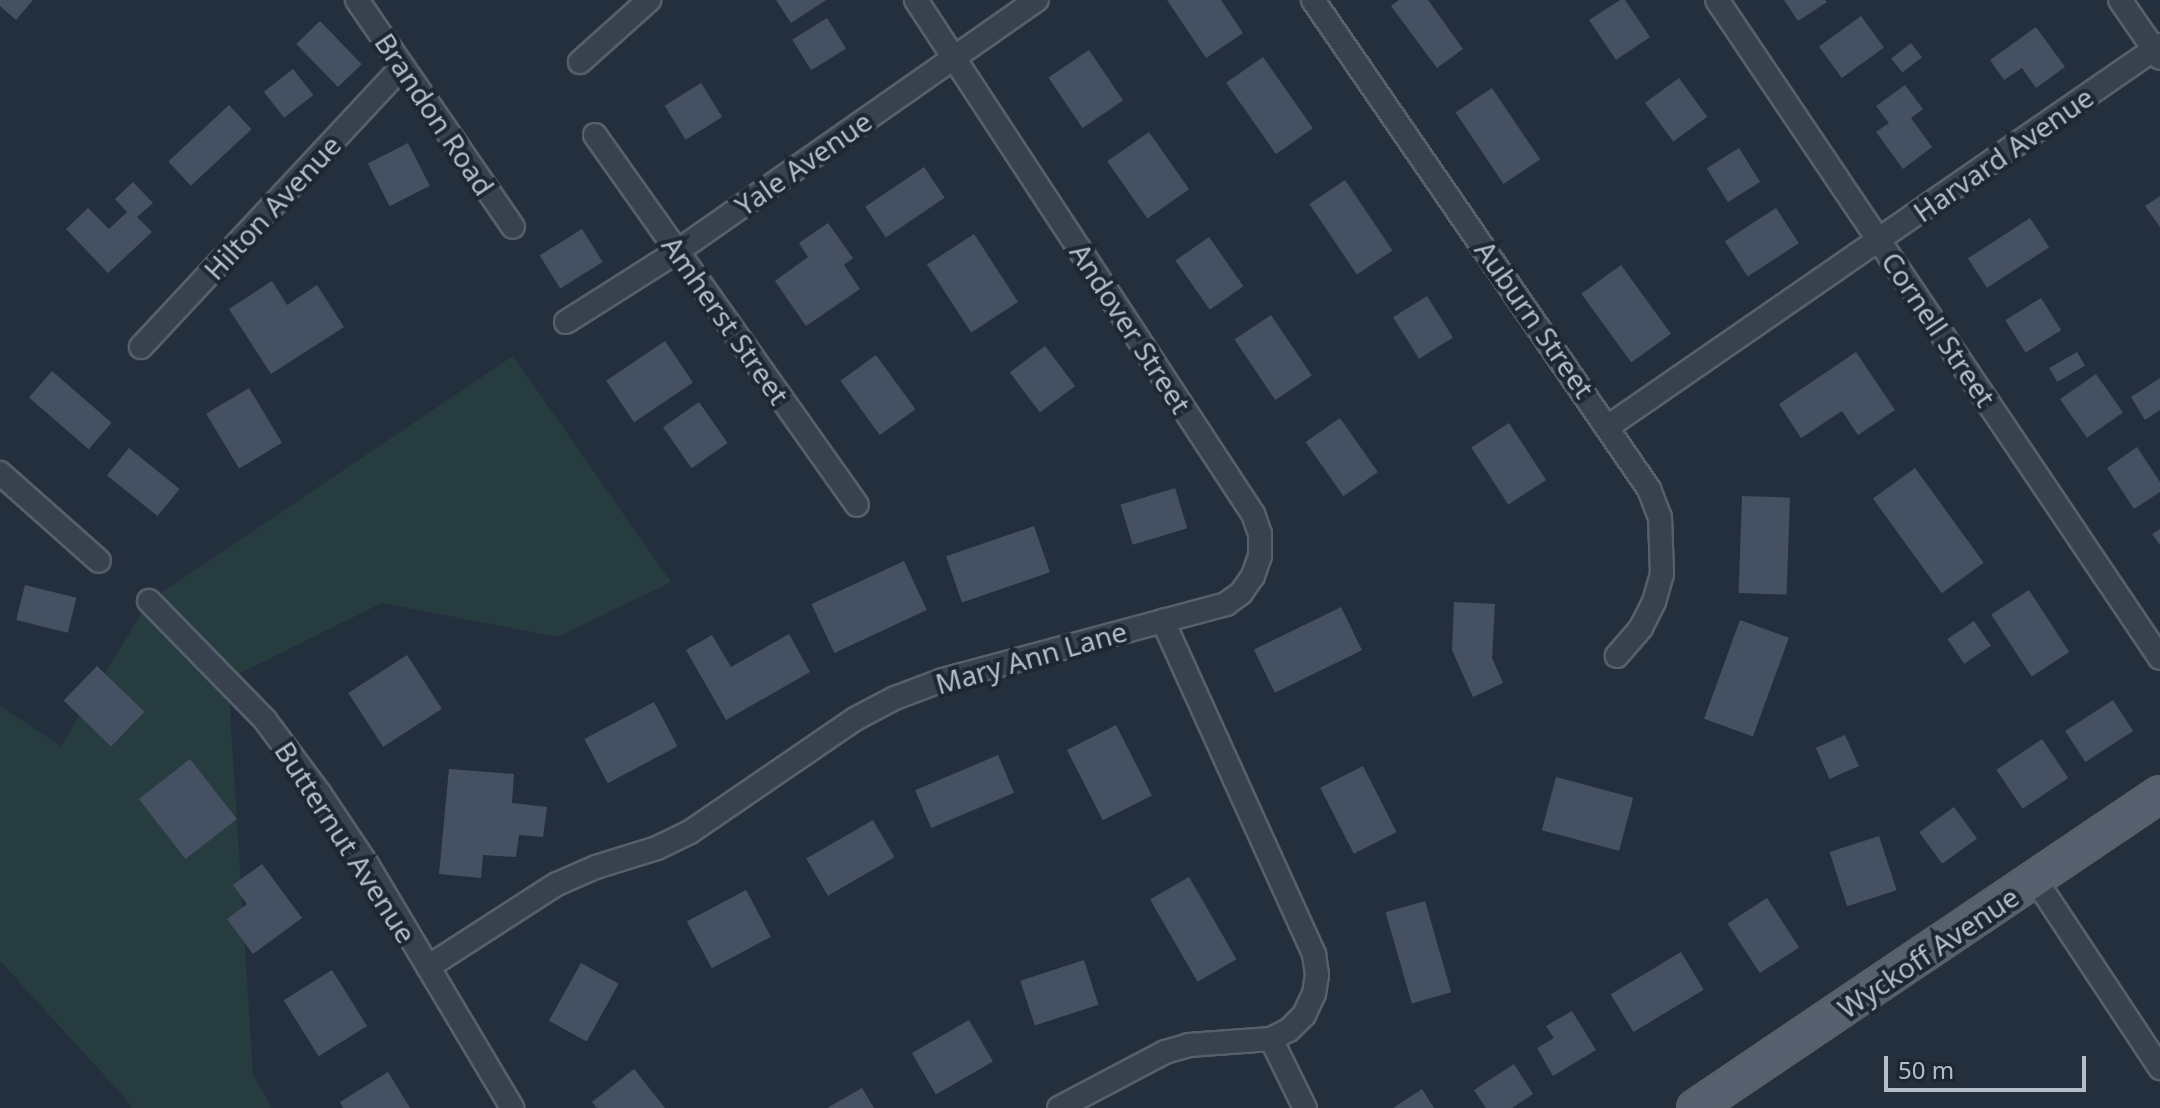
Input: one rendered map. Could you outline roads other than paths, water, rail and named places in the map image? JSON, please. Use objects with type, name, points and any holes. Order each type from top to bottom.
[{"type":"main road","name":"Wyckoff Avenue","points":[[1695,1108],[2160,794]]},
{"type":"street","name":"Brandon Road","points":[[357,0],[513,227]]},
{"type":"street","points":[[580,62],[649,0]]},
{"type":"street","name":"Andover Street","points":[[916,0],[1253,514],[1260,534],[1260,556],[1253,576],[1241,593],[1226,604],[1163,621]]},
{"type":"street","name":"Yale Avenue","points":[[566,322],[678,251],[1037,0]]},
{"type":"street","name":"Auburn Street","points":[[1313,0],[1609,426],[1649,489],[1660,517],[1664,548],[1654,602],[1641,628],[1617,656]]},
{"type":"street","name":"Cornell Street","points":[[1717,0],[2160,658]]},
{"type":"street","points":[[2120,0],[2158,51]]},
{"type":"street","name":"Harvard Avenue","points":[[1609,426],[2158,51]]},
{"type":"street","name":"Hilton Avenue","points":[[141,347],[402,67]]},
{"type":"street","name":"Amherst Street","points":[[595,135],[857,505]]},
{"type":"street","points":[[0,473],[99,561]]},
{"type":"street","name":"Butternut Avenue","points":[[149,601],[265,720],[344,830],[512,1108]]},
{"type":"street","name":"Mary Ann Lane","points":[[428,967],[557,884],[596,867],[657,848],[690,832],[855,719],[895,698],[943,680],[1163,621],[1314,954],[1315,985],[1304,1015],[1289,1030],[1271,1039]]},
{"type":"street","points":[[2035,879],[2160,1068]]},
{"type":"street","points":[[1059,1108],[1165,1052],[1189,1045],[1271,1039],[1305,1108]]}]
